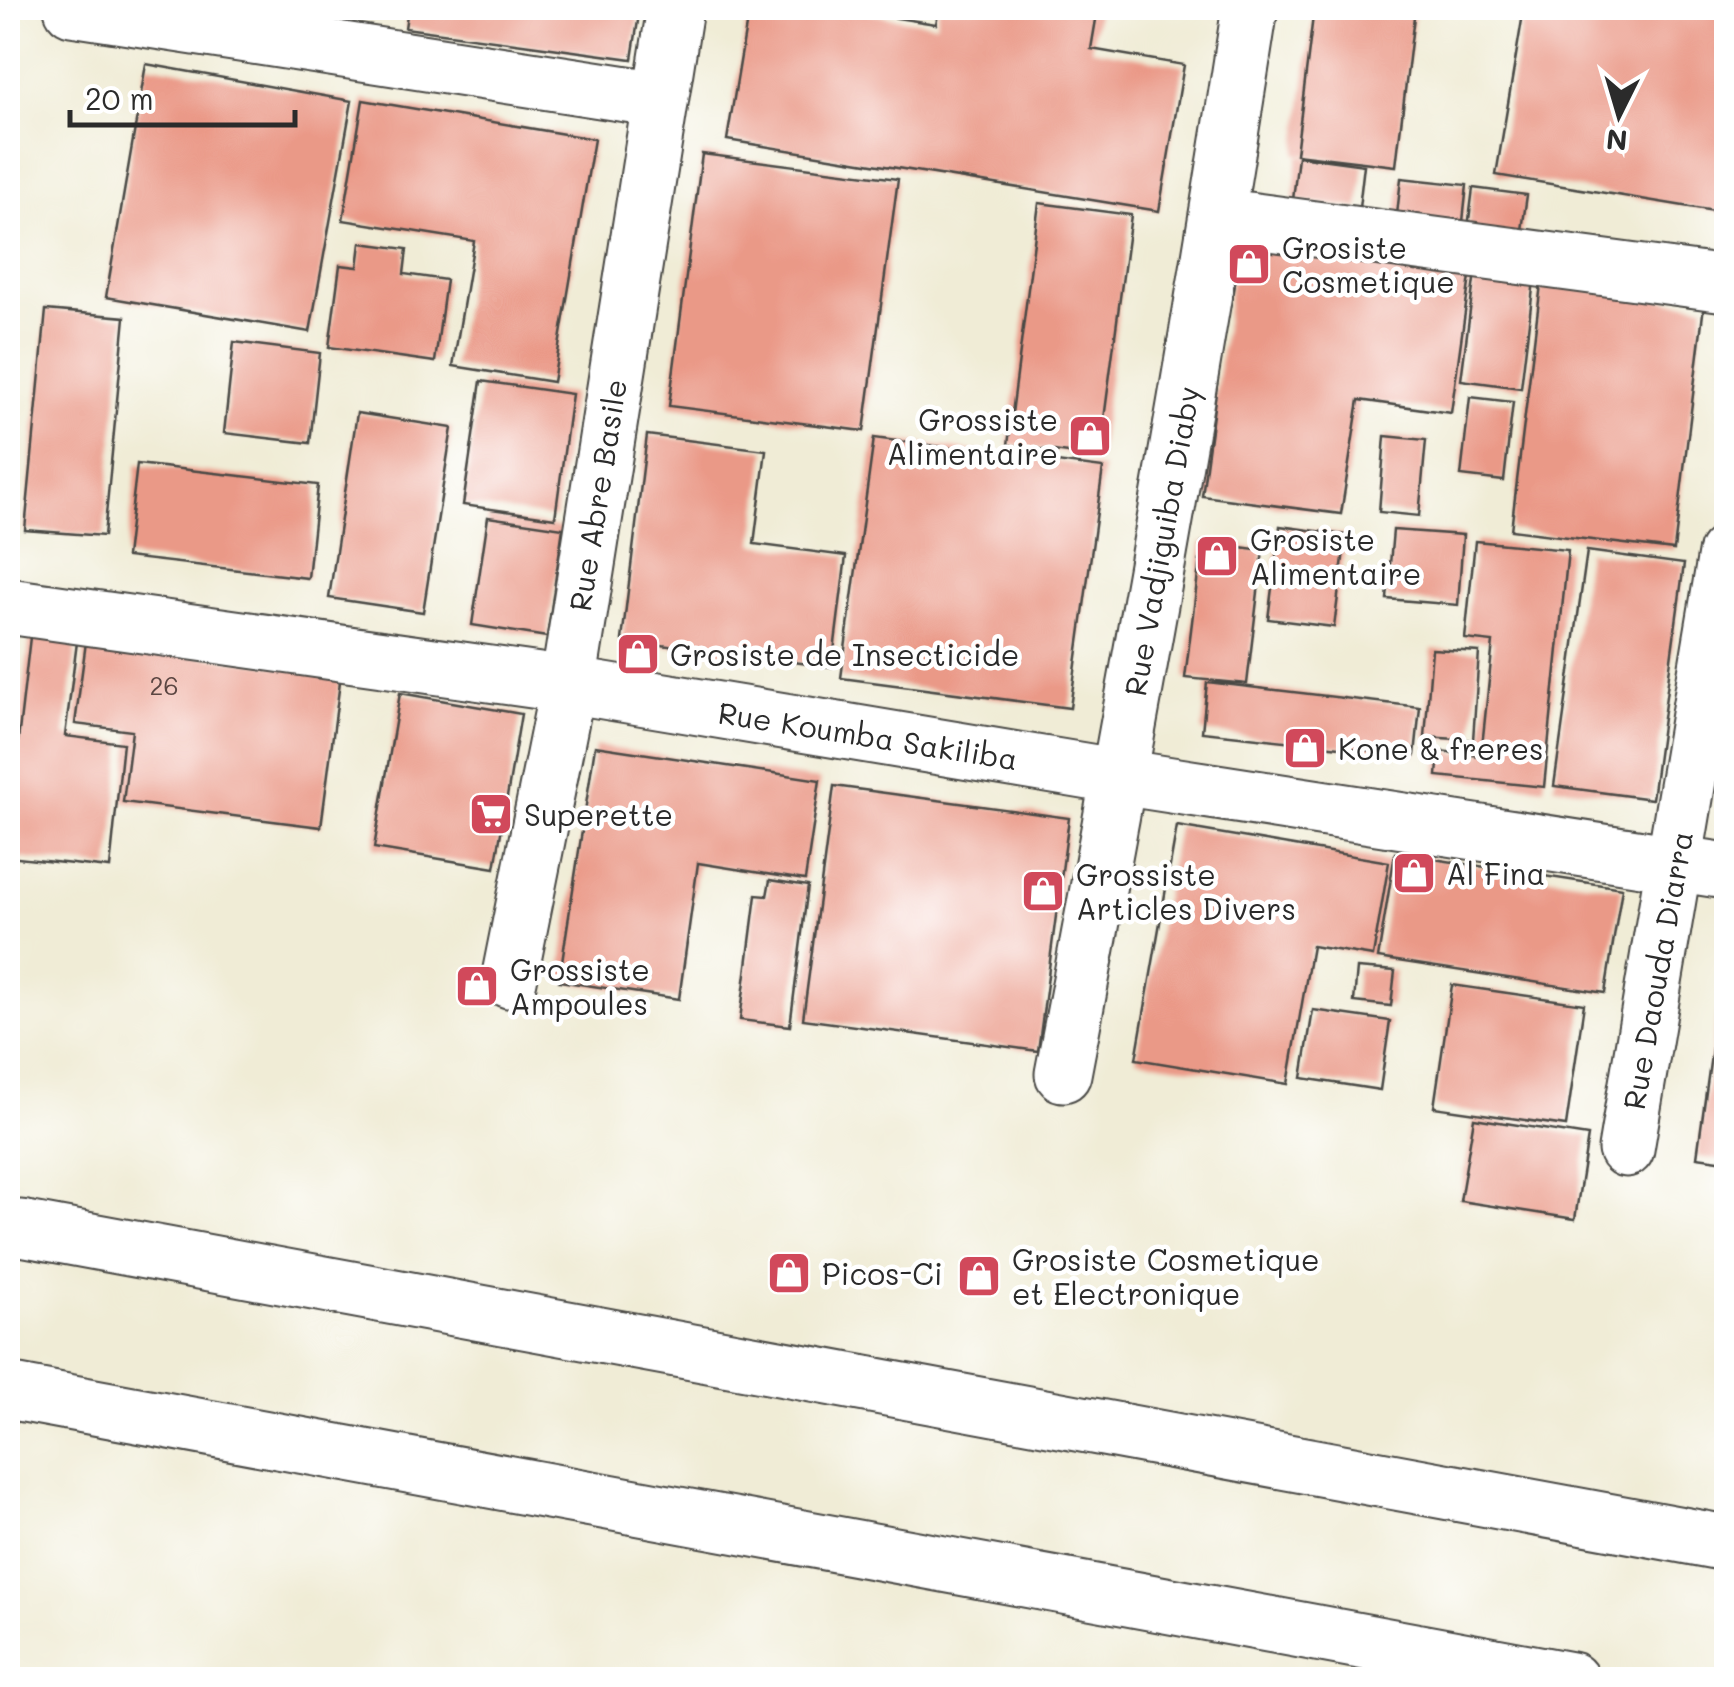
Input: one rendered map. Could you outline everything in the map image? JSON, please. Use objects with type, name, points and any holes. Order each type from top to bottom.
[{"type":"main road","points":[[72,8],[659,99]]},
{"type":"main road","name":"Rue Abre Basile","points":[[509,980],[568,685],[675,8]]},
{"type":"main road","name":"Rue Vadjiguiba Diaby","points":[[1064,1074],[1218,216],[1250,8]]},
{"type":"main road","points":[[1218,216],[1726,284]]},
{"type":"main road","name":"Rue Daouda Diarra","points":[[1626,1149],[1701,868],[1726,554]]},
{"type":"main road","name":"Rue Koumba Sakiliba","points":[[8,606],[568,685],[1701,868]]},
{"type":"main road","points":[[8,1230],[40,1232],[1726,1543]]},
{"type":"main road","points":[[8,1391],[1570,1680]]},
{"type":"building","points":[[408,8],[640,8],[632,59],[405,28]]},
{"type":"building","points":[[749,8],[833,8],[936,24],[939,8],[1098,8],[1091,49],[1184,65],[1159,211],[727,140]]},
{"type":"building","points":[[1314,8],[1415,8],[1396,166],[1296,154]]},
{"type":"building","points":[[1524,8],[1726,8],[1726,213],[1496,175]]},
{"type":"building","points":[[146,64],[352,101],[310,332],[106,297]]},
{"type":"building","points":[[363,100],[594,139],[553,382],[453,366],[474,241],[343,220]]},
{"type":"building","points":[[702,154],[898,179],[864,431],[669,406]]},
{"type":"building","points":[[1298,156],[1364,165],[1359,208],[1293,200]]},
{"type":"building","points":[[1401,178],[1467,185],[1461,240],[1395,233]]},
{"type":"building","points":[[1473,188],[1527,195],[1519,251],[1466,244]]},
{"type":"building","points":[[1039,203],[1131,215],[1099,457],[1008,445]]},
{"type":"building","points":[[1238,228],[1472,262],[1451,413],[1359,400],[1341,514],[1202,496]]},
{"type":"building","points":[[361,243],[407,249],[404,274],[446,280],[435,362],[329,347],[340,265],[358,267]]},
{"type":"building","points":[[1475,272],[1534,280],[1521,388],[1461,380]]},
{"type":"building","points":[[1541,284],[1704,305],[1674,550],[1511,530]]},
{"type":"building","points":[[46,310],[125,317],[104,536],[25,530]]},
{"type":"building","points":[[234,342],[320,353],[310,443],[224,433]]},
{"type":"building","points":[[481,381],[572,394],[555,518],[463,505]]},
{"type":"building","points":[[1470,397],[1513,402],[1504,481],[1461,476]]},
{"type":"building","points":[[357,413],[452,428],[423,612],[329,598]]},
{"type":"building","points":[[647,435],[766,450],[754,544],[846,556],[832,667],[622,640]]},
{"type":"building","points":[[1385,436],[1426,440],[1419,516],[1379,512]]},
{"type":"building","points":[[874,438],[1103,468],[1070,708],[841,678]]},
{"type":"building","points":[[137,464],[318,485],[308,578],[126,557]]},
{"type":"building","points":[[488,517],[563,528],[547,637],[472,625]]},
{"type":"building","points":[[1280,526],[1346,535],[1334,627],[1268,619]]},
{"type":"building","points":[[1393,530],[1463,535],[1458,605],[1387,599]]},
{"type":"building","points":[[1475,541],[1568,550],[1544,787],[1437,776],[1439,751],[1481,756],[1493,642],[1465,639]]},
{"type":"building","points":[[1202,542],[1263,550],[1247,684],[1185,678]]},
{"type":"building","points":[[1587,551],[1684,564],[1652,799],[1554,786]]},
{"type":"building","points":[[30,637],[77,642],[65,736],[123,743],[110,868],[8,857]]},
{"type":"building","points":[[86,642],[341,674],[321,827],[123,802],[132,731],[75,724]]},
{"type":"building","points":[[1432,649],[1479,652],[1473,740],[1425,737]]},
{"type":"building","points":[[1207,682],[1420,707],[1415,755],[1202,732]]},
{"type":"building","points":[[400,693],[521,714],[495,868],[374,848]]},
{"type":"building","points":[[595,746],[820,780],[805,880],[698,863],[679,999],[559,981]]},
{"type":"building","points":[[834,786],[1069,818],[1038,1051],[803,1019]]},
{"type":"building","points":[[1177,826],[1389,862],[1373,956],[1312,946],[1288,1084],[1136,1059]]},
{"type":"building","points":[[1395,853],[1622,888],[1605,993],[1378,958]]},
{"type":"building","points":[[770,880],[808,886],[790,1026],[740,1020],[756,895],[767,896]]},
{"type":"building","points":[[1726,961],[1726,1161],[1697,1157]]},
{"type":"building","points":[[1357,968],[1395,971],[1391,1006],[1354,1002]]},
{"type":"building","points":[[1452,985],[1584,1004],[1566,1126],[1434,1107]]},
{"type":"building","points":[[1313,1010],[1390,1021],[1380,1090],[1302,1078]]},
{"type":"building","points":[[1474,1118],[1588,1136],[1575,1219],[1460,1201]]},
{"type":"place","name":"Grosiste Cosmetique","points":[[1249,264]]},
{"type":"place","name":"Grossiste Alimentaire","points":[[1090,436]]},
{"type":"place","name":"Grosiste Alimentaire","points":[[1217,556]]},
{"type":"place","name":"Grosiste de Insecticide","points":[[638,654]]},
{"type":"place","name":"Kone & freres","points":[[1305,748]]},
{"type":"place","name":"Superette","points":[[491,814]]},
{"type":"place","name":"Al Fina","points":[[1414,873]]},
{"type":"place","name":"Grossiste Articles Divers","points":[[1043,891]]},
{"type":"place","name":"Grossiste Ampoules","points":[[477,986]]},
{"type":"place","name":"Picos-Ci","points":[[789,1273]]},
{"type":"place","name":"Grosiste Cosmetique et Electronique","points":[[979,1276]]}]
